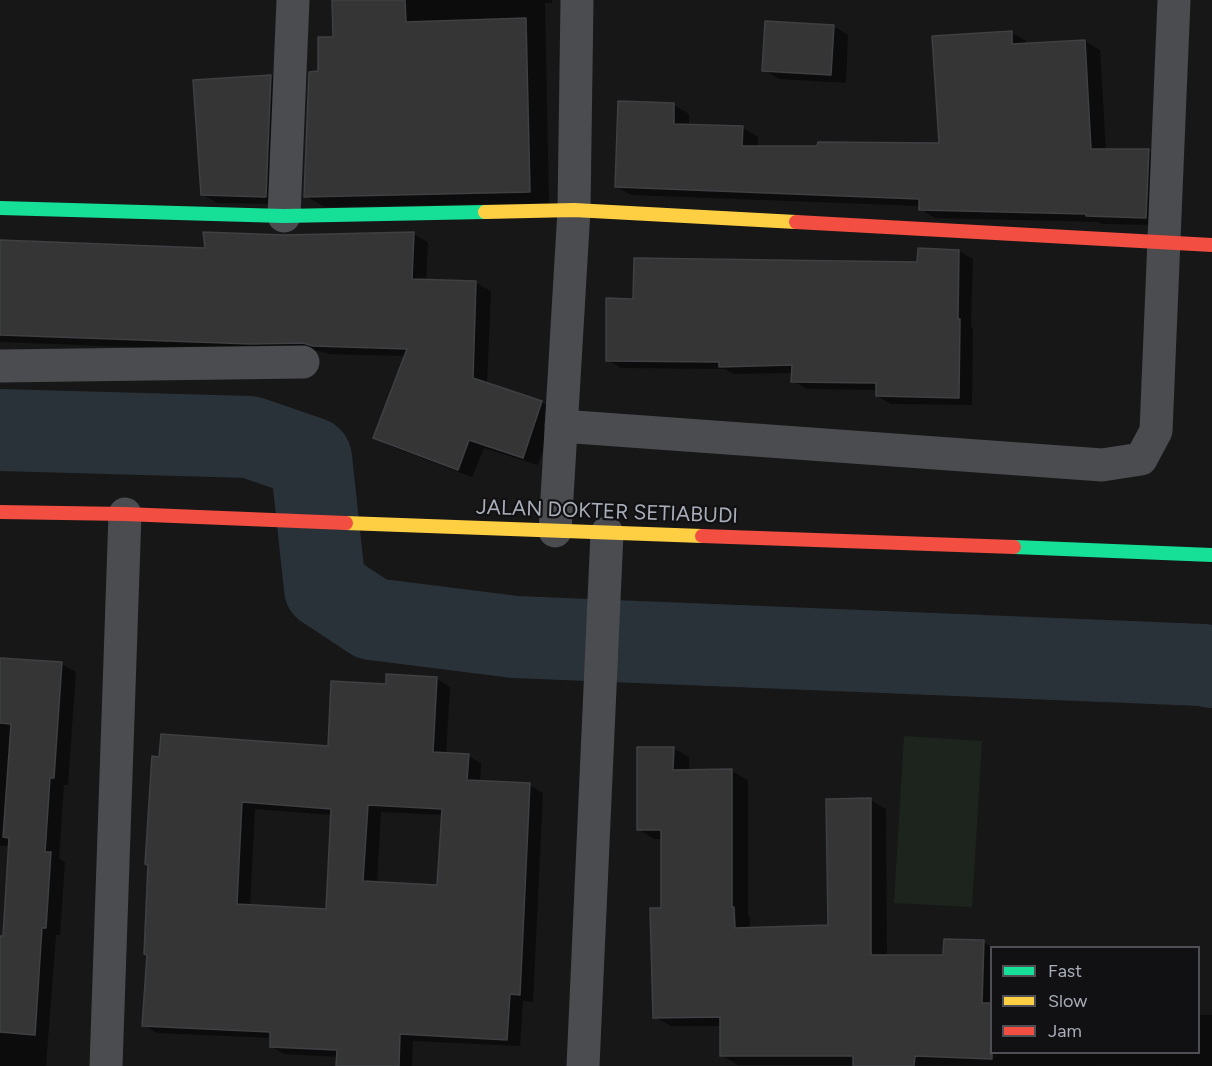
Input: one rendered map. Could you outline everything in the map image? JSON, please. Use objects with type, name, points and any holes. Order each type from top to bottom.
[{"type":"main road","points":[[0,208],[284,216],[574,210],[1212,245]]},
{"type":"main road","name":"JALAN DOKTER SETIABUDI","points":[[0,512],[125,514],[1212,555]]},
{"type":"street","points":[[284,216],[293,0]]},
{"type":"street","points":[[555,531],[574,210],[577,0]]},
{"type":"street","points":[[561,426],[1102,465],[1142,459],[1156,431],[1173,0]]},
{"type":"street","points":[[0,366],[303,362]]},
{"type":"street","points":[[106,1066],[125,514]]},
{"type":"street","points":[[583,1066],[607,533]]},
{"type":"shaded area","points":[[904,736],[982,741],[972,907],[894,903]]},
{"type":"building","points":[[332,0],[405,0],[406,22],[526,18],[530,192],[304,197],[309,72],[318,71],[318,37],[333,37]]},
{"type":"building","points":[[765,21],[834,25],[831,75],[762,71]]},
{"type":"building","points":[[1012,31],[1012,44],[1085,40],[1091,149],[1149,149],[1146,218],[1086,216],[1086,214],[919,210],[919,199],[615,187],[618,101],[674,103],[674,124],[743,126],[742,146],[817,146],[818,142],[939,143],[932,36]]},
{"type":"building","points":[[271,75],[266,197],[201,195],[193,80]]},
{"type":"building","points":[[203,232],[284,235],[414,232],[412,279],[476,281],[473,378],[542,401],[523,458],[469,440],[458,470],[373,438],[407,349],[313,346],[303,343],[251,344],[0,335],[0,240],[205,248]]},
{"type":"building","points":[[918,248],[959,250],[959,398],[876,396],[876,383],[791,382],[792,365],[719,367],[719,362],[606,361],[606,298],[633,299],[634,258],[917,262]]},
{"type":"building","points":[[0,658],[62,662],[54,778],[50,778],[45,852],[51,852],[46,928],[42,928],[35,1035],[0,1032],[0,936],[3,936],[9,838],[3,837],[11,724],[0,723]]},
{"type":"building","points":[[386,674],[437,677],[433,752],[469,754],[467,780],[530,783],[520,995],[510,994],[507,1040],[400,1034],[399,1066],[336,1066],[337,1050],[270,1047],[270,1032],[142,1026],[147,955],[144,954],[148,865],[145,864],[152,756],[159,757],[161,734],[328,746],[331,681],[386,684]],"holes":[[[242,802],[331,809],[326,909],[237,904]],[[368,805],[442,809],[437,885],[363,881]]]},
{"type":"building","points":[[637,747],[674,747],[673,770],[732,769],[732,907],[734,907],[735,928],[828,925],[826,799],[871,798],[871,955],[943,955],[944,939],[984,940],[982,1003],[990,1003],[990,1054],[992,1054],[992,1059],[915,1056],[914,1066],[853,1066],[853,1056],[720,1056],[720,1017],[653,1018],[650,908],[661,908],[661,830],[637,830]]},
{"type":"waterway","points":[[0,430],[250,437],[311,458],[325,588],[372,619],[515,637],[1212,667]]},
{"type":"traffic: fast","points":[[0,208],[284,216],[485,212]]},
{"type":"traffic: fast","points":[[1014,547],[1212,555]]},
{"type":"traffic: slow","points":[[485,212],[574,210],[796,222]]},
{"type":"traffic: slow","points":[[346,523],[702,536]]},
{"type":"traffic: jam","points":[[796,222],[1212,245]]},
{"type":"traffic: jam","points":[[0,512],[125,514],[346,523]]},
{"type":"traffic: jam","points":[[702,536],[1014,547]]}]
